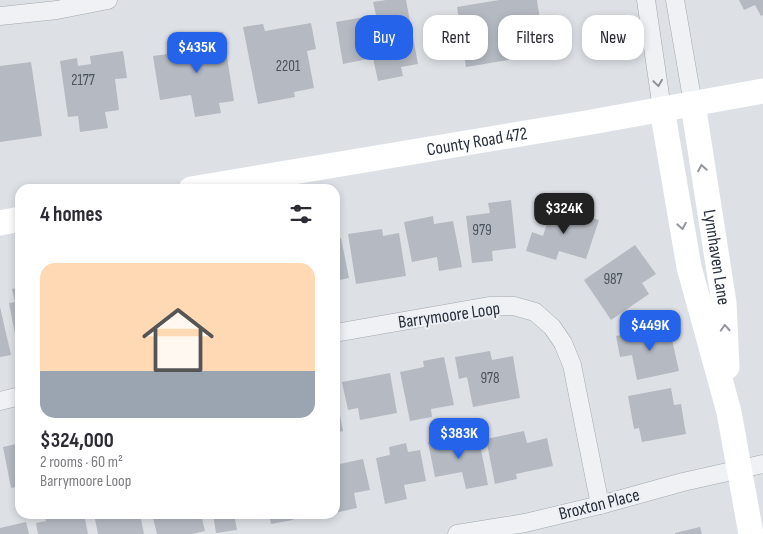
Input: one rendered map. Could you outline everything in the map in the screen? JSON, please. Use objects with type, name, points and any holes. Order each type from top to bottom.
[{"type":"street","points":[[0,16],[57,10],[108,0]]},
{"type":"street","points":[[646,0],[662,109]]},
{"type":"street","points":[[675,0],[692,104]]},
{"type":"street","name":"County Road 472","points":[[220,184],[763,91]]},
{"type":"street","name":"Lynnhaven Lane","points":[[692,104],[724,303],[729,412]]},
{"type":"street","name":"Lynnhaven Lane","points":[[662,109],[689,267],[729,412],[751,534]]},
{"type":"street","points":[[0,223],[15,220]]},
{"type":"street","name":"Barrymoore Loop","points":[[340,332],[489,306],[514,306],[535,312],[552,327],[563,343],[572,365],[600,505]]},
{"type":"street","points":[[0,401],[15,397]]},
{"type":"street","name":"Broxton Place","points":[[457,534],[525,523],[683,482],[763,464]]},
{"type":"building","points":[[406,0],[409,15],[376,15],[373,2]]},
{"type":"building","points":[[499,0],[537,0],[539,15],[498,15],[498,60],[508,60],[466,67],[465,60],[488,60],[488,15],[458,15],[457,7]]},
{"type":"building","points":[[739,0],[763,0],[763,15],[761,16],[755,5],[744,10]]},
{"type":"building","points":[[355,19],[355,60],[363,60],[343,64],[336,22]]},
{"type":"building","points":[[311,23],[316,49],[307,51],[314,88],[294,92],[295,97],[258,104],[243,27],[263,24],[265,31]]},
{"type":"building","points":[[223,32],[234,101],[219,103],[221,113],[195,117],[191,95],[160,100],[153,56],[190,51],[188,38]]},
{"type":"building","points":[[413,37],[418,64],[401,67],[403,76],[378,81],[373,60],[413,60]]},
{"type":"building","points":[[123,51],[127,78],[115,79],[119,110],[105,112],[108,128],[80,132],[78,116],[68,117],[60,61],[77,58],[78,66],[91,64],[90,56]]},
{"type":"building","points":[[31,62],[42,136],[0,142],[0,66]]},
{"type":"building","points":[[511,200],[516,248],[492,251],[493,261],[472,263],[466,216],[490,213],[488,203]]},
{"type":"building","points":[[553,205],[599,220],[586,259],[559,251],[556,260],[526,251],[532,232],[543,236]]},
{"type":"building","points":[[433,216],[434,224],[453,221],[462,267],[439,271],[437,257],[412,262],[404,222]]},
{"type":"building","points":[[382,229],[383,236],[399,233],[406,276],[356,284],[348,234]]},
{"type":"building","points":[[340,238],[349,278],[340,280]]},
{"type":"building","points":[[635,245],[656,274],[642,283],[649,294],[611,320],[584,280]]},
{"type":"building","points":[[15,288],[15,302],[12,289]]},
{"type":"building","points":[[15,302],[15,334],[9,303]]},
{"type":"building","points":[[0,307],[11,355],[0,357]]},
{"type":"building","points":[[669,326],[679,371],[637,380],[632,355],[620,357],[616,336]]},
{"type":"building","points":[[490,351],[492,360],[513,356],[520,398],[473,407],[467,377],[459,379],[455,357]]},
{"type":"building","points":[[444,357],[454,405],[431,409],[432,417],[410,421],[400,372],[424,367],[423,361]]},
{"type":"building","points":[[390,373],[397,413],[360,420],[358,408],[348,410],[342,382]]},
{"type":"building","points":[[671,388],[674,405],[681,404],[686,434],[642,442],[639,428],[634,429],[628,396]]},
{"type":"building","points":[[340,415],[343,431],[340,432]]},
{"type":"building","points":[[524,431],[527,443],[547,438],[553,466],[516,474],[517,479],[495,484],[486,439]]},
{"type":"building","points":[[456,436],[457,443],[479,439],[488,485],[466,489],[462,472],[435,477],[428,442]]},
{"type":"building","points":[[406,443],[408,452],[420,450],[426,481],[404,485],[407,499],[385,504],[376,458],[390,455],[389,447]]},
{"type":"building","points":[[15,444],[15,487],[11,488],[3,447]]},
{"type":"building","points":[[363,459],[370,490],[354,493],[357,508],[340,512],[340,464]]},
{"type":"building","points":[[45,519],[85,519],[88,534],[38,534],[36,523],[46,521]]},
{"type":"building","points":[[95,519],[141,519],[144,534],[98,534]]},
{"type":"building","points":[[153,519],[202,519],[205,531],[192,534],[157,534]]},
{"type":"building","points":[[214,519],[235,519],[237,530],[216,533]]},
{"type":"building","points":[[270,519],[293,519],[293,520],[271,524]]},
{"type":"building","points":[[26,522],[29,534],[0,534],[0,528]]},
{"type":"building","points":[[700,527],[702,534],[675,534],[675,533]]}]
